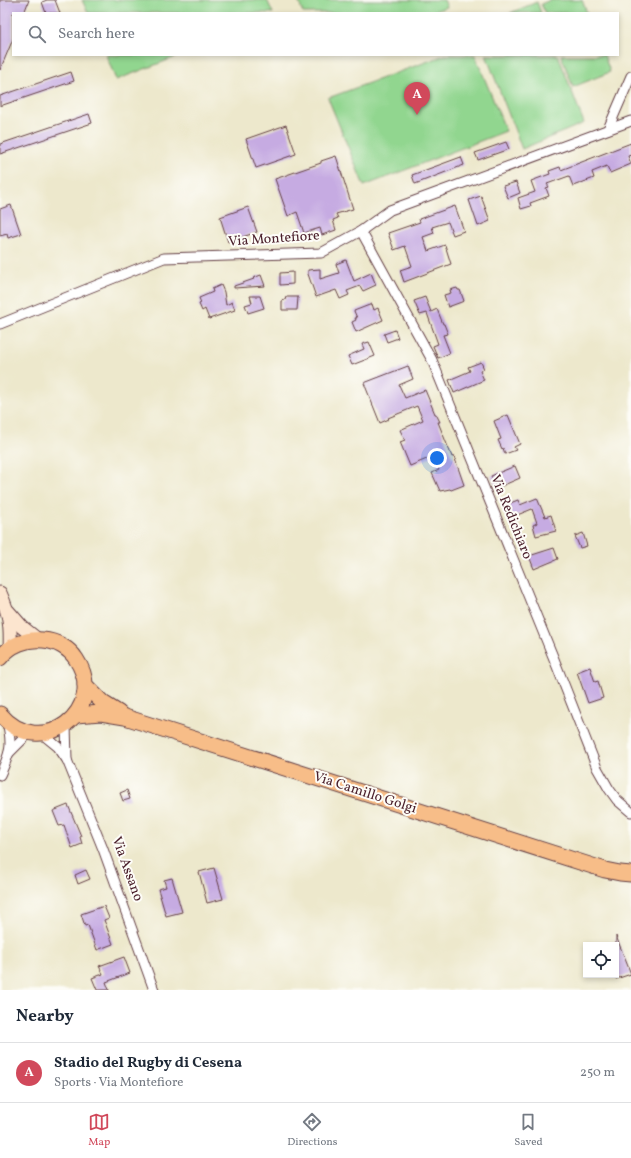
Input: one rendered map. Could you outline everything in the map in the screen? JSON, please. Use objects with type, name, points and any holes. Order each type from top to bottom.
[{"type":"main road","points":[[0,593],[8,610],[22,627],[36,639]]},
{"type":"main road","points":[[5,653],[11,632],[8,610]]},
{"type":"main road","points":[[5,653],[23,641],[36,639],[57,643],[70,652],[80,664],[84,674],[85,685],[83,701],[71,720]]},
{"type":"main road","name":"Via Camillo Golgi","points":[[85,685],[103,703],[125,716]]},
{"type":"main road","name":"Via Camillo Golgi","points":[[36,733],[54,731],[71,720],[101,713],[125,716],[605,870],[619,876],[631,884]]},
{"type":"main road","points":[[3,718],[17,729],[36,733]]},
{"type":"main road","name":"Via Camillo Golgi","points":[[605,870],[631,874]]},
{"type":"street","points":[[608,129],[631,76]]},
{"type":"street","name":"Via Montefiore","points":[[0,324],[164,258],[321,253],[361,231],[390,210],[631,121]]},
{"type":"street","name":"Via Redichiaro","points":[[361,231],[432,360],[597,768],[617,800],[631,812]]},
{"type":"street","points":[[0,775],[9,753],[10,737],[3,718]]},
{"type":"street","name":"Via Assano","points":[[67,760],[71,720]]},
{"type":"street","points":[[9,753],[36,733]]},
{"type":"street","name":"Via Assano","points":[[36,733],[58,747],[67,760],[104,849],[154,990]]},
{"type":"green space","points":[[82,0],[267,0],[273,12],[88,12]]},
{"type":"green space","points":[[298,0],[444,0],[447,7],[431,12],[303,12]]},
{"type":"green space","points":[[550,0],[582,0],[587,12],[545,12],[541,4]]},
{"type":"green space","points":[[537,2],[541,12],[512,12]]},
{"type":"green space","points":[[106,56],[178,56],[116,80]]},
{"type":"green space","points":[[442,56],[475,56],[506,131],[364,186],[328,98]]},
{"type":"green space","points":[[486,56],[558,56],[584,123],[522,149]]},
{"type":"green space","points":[[561,56],[604,56],[610,72],[573,87]]},
{"type":"building","points":[[0,0],[29,0],[24,12],[12,12],[12,41],[0,70]]},
{"type":"building","points":[[47,0],[55,0],[60,12],[46,12],[42,2]]},
{"type":"building","points":[[71,72],[74,81],[0,106],[0,96]]},
{"type":"building","points":[[89,114],[92,123],[0,154],[0,144]]},
{"type":"building","points":[[286,125],[296,154],[256,168],[246,139]]},
{"type":"building","points":[[506,142],[509,149],[478,160],[475,153]]},
{"type":"building","points":[[631,143],[631,155],[628,156],[631,164],[610,173],[607,166],[592,172],[594,178],[573,186],[569,176],[547,184],[549,187],[546,188],[549,196],[530,203],[531,206],[521,209],[518,198],[535,192],[531,181],[550,174],[549,171],[560,167],[561,170]]},
{"type":"building","points":[[336,156],[353,209],[336,214],[338,218],[333,220],[336,230],[322,235],[320,228],[304,233],[297,212],[288,216],[275,179],[321,163],[321,161]]},
{"type":"building","points":[[461,157],[464,165],[415,184],[412,175]]},
{"type":"building","points":[[516,182],[520,193],[508,198],[503,186]]},
{"type":"building","points":[[481,196],[490,221],[478,226],[469,200]]},
{"type":"building","points":[[11,205],[21,234],[8,238],[7,234],[0,236],[0,209]]},
{"type":"building","points":[[455,206],[464,231],[453,235],[448,222],[432,227],[434,233],[423,237],[428,251],[445,245],[451,264],[404,282],[400,270],[412,266],[405,246],[394,250],[388,233],[420,222],[419,219]]},
{"type":"building","points":[[248,207],[257,232],[228,242],[220,217]]},
{"type":"building","points":[[346,260],[354,281],[371,273],[376,285],[363,291],[360,286],[347,291],[349,295],[340,299],[336,290],[316,297],[308,270],[320,269],[320,279],[339,273],[336,264]]},
{"type":"building","points":[[293,272],[293,284],[280,285],[280,273]]},
{"type":"building","points":[[261,275],[265,286],[234,288],[234,286]]},
{"type":"building","points":[[221,285],[224,292],[226,305],[232,302],[235,310],[209,319],[205,309],[202,311],[199,304],[201,303],[199,298],[213,292],[212,289]]},
{"type":"building","points":[[457,288],[460,290],[464,301],[448,307],[444,295],[451,293],[450,290]]},
{"type":"building","points":[[250,296],[260,296],[264,308],[248,313],[245,305],[252,303]]},
{"type":"building","points":[[286,297],[298,297],[297,310],[282,310],[282,301],[285,300]]},
{"type":"building","points":[[425,297],[431,312],[437,309],[448,334],[443,335],[450,353],[438,358],[433,346],[438,344],[427,313],[420,315],[414,301]]},
{"type":"building","points":[[372,304],[374,310],[378,308],[383,320],[356,332],[352,322],[356,320],[355,318],[357,318],[354,311]]},
{"type":"building","points":[[395,330],[398,338],[387,342],[384,334]]},
{"type":"building","points":[[369,342],[375,356],[352,365],[348,356],[364,349],[362,344]]},
{"type":"building","points":[[481,362],[484,369],[480,371],[484,380],[454,393],[449,380],[470,371],[468,367]]},
{"type":"building","points":[[408,366],[413,379],[399,385],[405,398],[425,390],[440,422],[438,422],[452,457],[454,456],[464,485],[451,490],[440,491],[432,473],[439,470],[434,456],[410,466],[400,442],[405,440],[400,430],[423,420],[417,406],[388,418],[389,419],[380,423],[364,383]]},
{"type":"building","points":[[508,415],[520,444],[514,447],[516,450],[505,454],[498,440],[501,439],[494,421]]},
{"type":"building","points":[[515,466],[520,478],[497,488],[491,476]]},
{"type":"building","points":[[537,498],[545,517],[551,515],[556,531],[536,536],[533,525],[537,523],[532,509],[510,518],[505,505],[518,500],[520,505]]},
{"type":"building","points":[[583,533],[587,546],[580,548],[575,536]]},
{"type":"building","points":[[554,548],[558,559],[534,569],[529,556]]},
{"type":"building","points":[[590,667],[595,682],[598,681],[603,698],[588,703],[577,672]]},
{"type":"building","points":[[127,790],[130,799],[123,801],[120,793]]},
{"type":"building","points":[[68,805],[81,836],[82,844],[72,848],[64,825],[59,826],[53,811]]},
{"type":"building","points":[[214,868],[223,899],[207,903],[199,872]]},
{"type":"building","points":[[86,870],[90,879],[78,884],[75,875]]},
{"type":"building","points":[[172,878],[182,912],[166,916],[158,889],[166,887],[164,880]]},
{"type":"building","points":[[104,906],[109,918],[104,920],[113,944],[97,950],[88,925],[85,926],[81,914]]},
{"type":"building","points":[[619,944],[631,974],[619,978]]},
{"type":"building","points":[[124,957],[130,973],[106,982],[109,990],[97,990],[92,978],[103,974],[99,966]]},
{"type":"place","name":"Stadio del Rugby di Cesena","points":[[417,115]]}]
